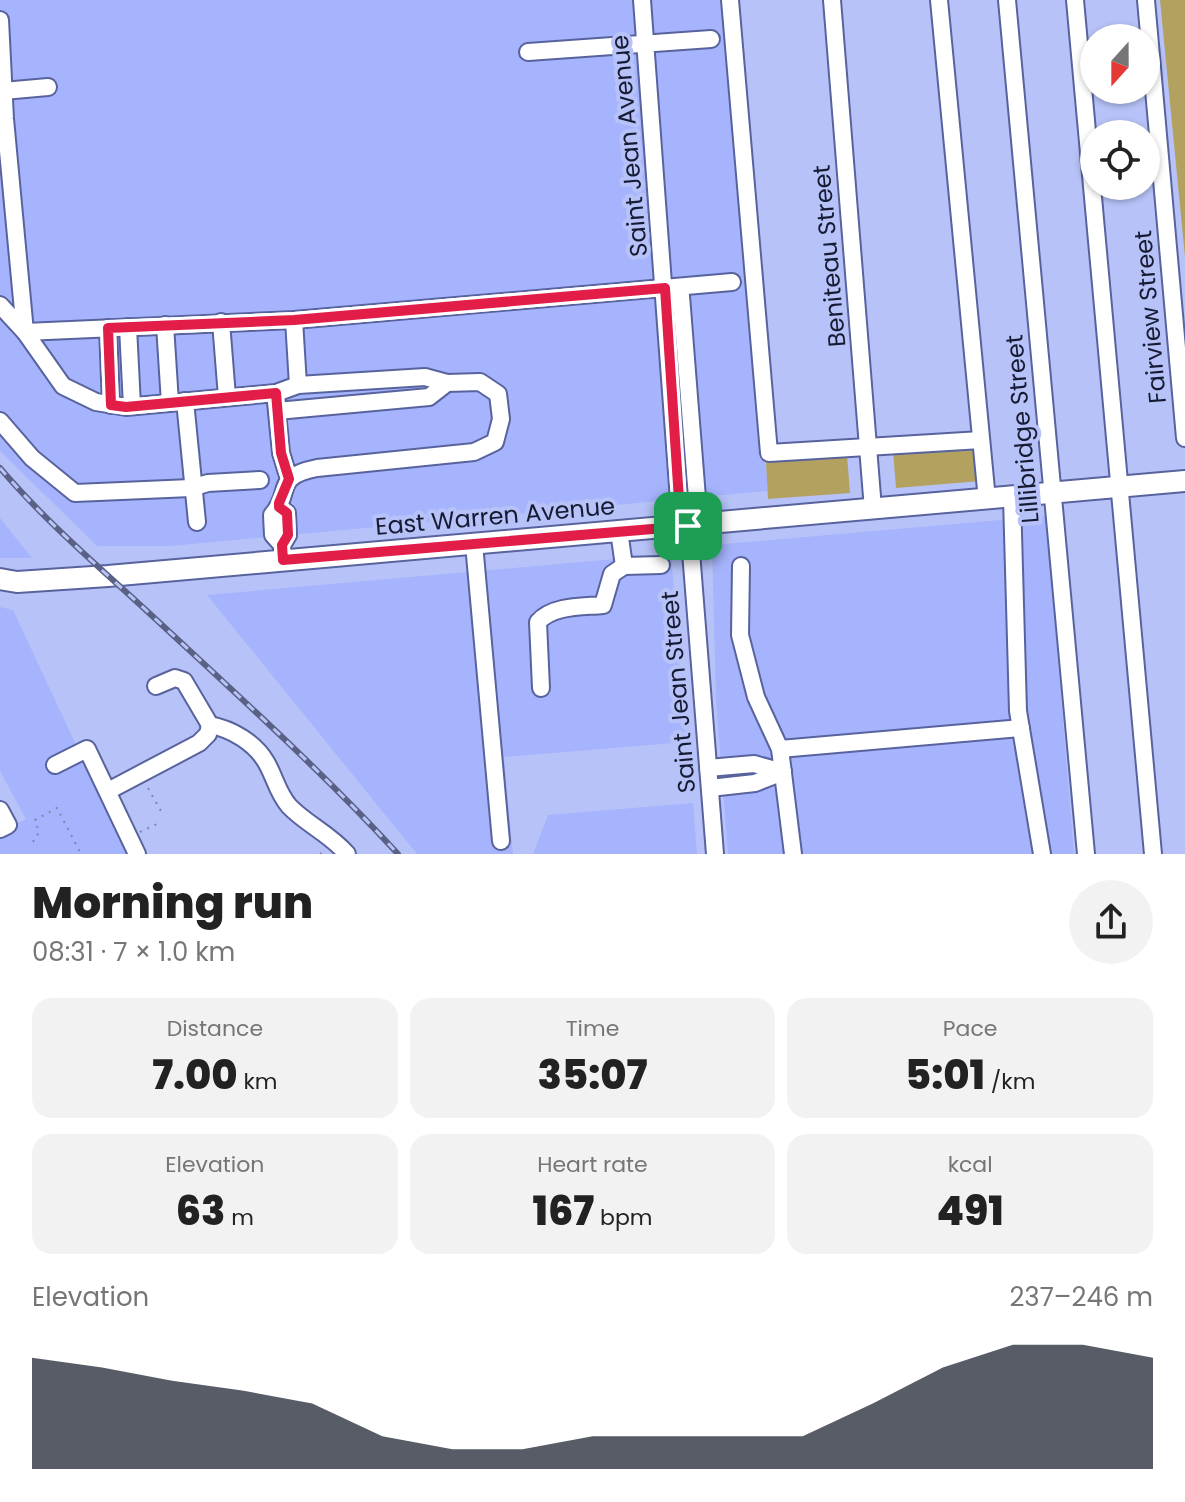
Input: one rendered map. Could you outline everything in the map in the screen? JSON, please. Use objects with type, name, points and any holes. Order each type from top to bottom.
[{"type":"main road","name":"East Warren Avenue","points":[[0,579],[38,581],[282,553],[474,544],[619,531],[688,520],[1052,495],[1185,481]]},
{"type":"street","name":"Saint Jean Avenue","points":[[642,0],[679,500],[688,520]]},
{"type":"street","points":[[730,0],[769,453],[981,440]]},
{"type":"street","name":"Beniteau Street","points":[[832,0],[873,509]]},
{"type":"street","points":[[939,0],[987,500]]},
{"type":"street","name":"Lillibridge Street","points":[[1007,0],[1086,854]]},
{"type":"street","points":[[1075,0],[1153,854]]},
{"type":"street","name":"Fairview Street","points":[[1146,0],[1185,438]]},
{"type":"street","points":[[0,20],[3,91],[25,332]]},
{"type":"street","points":[[528,52],[711,39]]},
{"type":"street","points":[[3,91],[48,87]]},
{"type":"street","points":[[25,332],[294,320],[732,282]]},
{"type":"street","points":[[0,305],[25,332],[63,386],[96,402],[111,405],[132,406],[276,393],[298,385],[425,377],[447,383],[480,382],[498,394],[501,419],[495,442],[474,452],[317,468],[289,479],[279,507],[272,515],[273,535],[282,553]]},
{"type":"street","points":[[294,320],[298,385]]},
{"type":"street","points":[[221,322],[227,397]]},
{"type":"street","points":[[165,325],[197,522]]},
{"type":"street","points":[[128,327],[132,406]]},
{"type":"street","points":[[108,328],[111,405]]},
{"type":"street","points":[[277,411],[429,397],[447,383]]},
{"type":"street","points":[[276,393],[281,453],[289,479]]},
{"type":"street","points":[[0,421],[32,458],[75,493],[191,488],[208,483],[260,480]]},
{"type":"street","points":[[1012,498],[1018,711],[1042,854]]},
{"type":"street","name":"Saint Jean Street","points":[[688,520],[715,854]]},
{"type":"street","points":[[619,531],[624,566]]},
{"type":"street","points":[[474,544],[501,841]]},
{"type":"street","points":[[541,688],[538,622],[544,615],[557,610],[603,605],[612,574],[624,566],[661,565]]},
{"type":"street","points":[[741,566],[740,635],[756,697],[780,749],[793,854]]},
{"type":"street","points":[[156,686],[175,678],[184,681],[210,725],[232,732],[260,753],[281,795],[291,807],[347,854]]},
{"type":"street","points":[[108,791],[199,743],[208,734],[210,725]]},
{"type":"street","points":[[780,749],[1021,728]]},
{"type":"street","points":[[55,765],[87,749],[137,854]]},
{"type":"street","points":[[708,768],[754,764],[783,772]]},
{"type":"street","points":[[710,788],[755,783],[783,772]]},
{"type":"street","points":[[0,810],[8,825],[0,829]]},
{"type":"path","points":[[144,780],[161,811]]},
{"type":"path","points":[[33,842],[39,832],[35,820],[57,808],[81,854]]},
{"type":"path","points":[[135,823],[140,832],[157,824]]},
{"type":"shaded area","points":[[0,0],[727,0],[768,491],[170,546],[97,546],[0,451]]},
{"type":"shaded area","points":[[1160,0],[1185,0],[1185,257]]},
{"type":"shaded area","points":[[978,444],[981,481],[896,488],[893,451]]},
{"type":"shaded area","points":[[847,455],[850,493],[768,499],[766,462]]},
{"type":"shaded area","points":[[1046,516],[1074,854],[728,854],[716,700],[712,545]]},
{"type":"shaded area","points":[[0,518],[32,558],[0,558]]},
{"type":"shaded area","points":[[671,554],[686,742],[504,757],[513,854],[417,854],[207,595]]},
{"type":"shaded area","points":[[0,607],[13,610],[127,854],[0,854],[0,833],[26,819],[0,771]]},
{"type":"shaded area","points":[[693,803],[697,854],[533,854],[548,815]]},
{"type":"railway","points":[[0,468],[53,525],[276,731],[398,854]]},
{"type":"route","points":[[665,288],[679,500],[688,514],[688,526],[283,560],[282,545],[288,535],[287,513],[279,507],[279,503],[289,479],[281,453],[276,393],[126,407],[111,405],[108,328],[294,320],[665,288]]}]
